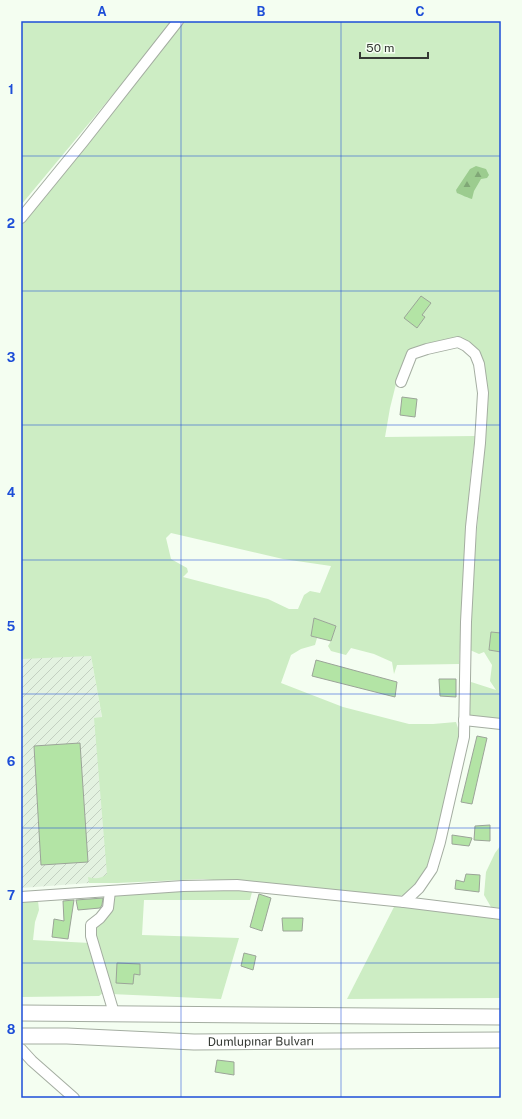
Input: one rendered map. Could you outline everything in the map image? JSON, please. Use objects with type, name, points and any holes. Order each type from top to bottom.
[{"type":"highway","points":[[21,1013],[501,1017]]},
{"type":"highway","name":"Dumlupınar Bulvarı","points":[[21,1036],[67,1036],[194,1042],[501,1040]]},
{"type":"street","points":[[21,218],[178,21]]},
{"type":"street","points":[[401,382],[412,354],[440,345],[458,342],[466,346],[475,354],[479,364],[483,393],[471,527],[466,622],[464,737],[440,842],[432,869],[419,888],[404,902]]},
{"type":"street","points":[[464,720],[501,724]]},
{"type":"street","points":[[21,897],[184,886],[237,886],[404,902],[501,914]]},
{"type":"street","points":[[110,891],[108,908],[100,918],[91,925],[91,936],[114,1013]]},
{"type":"street","points":[[21,1049],[32,1061],[74,1098]]},
{"type":"shaded area","points":[[21,640],[91,656],[102,718],[117,883],[89,883],[21,888]]},
{"type":"green space","points":[[21,21],[174,21],[21,205]]},
{"type":"green space","points":[[180,21],[501,21],[501,633],[491,632],[489,650],[501,652],[501,720],[471,716],[467,714],[468,681],[496,690],[490,681],[492,665],[484,652],[479,654],[470,650],[468,626],[484,452],[480,354],[467,341],[456,337],[406,361],[396,384],[385,437],[475,436],[470,480],[459,664],[397,665],[394,674],[392,662],[374,654],[351,648],[346,655],[331,651],[328,646],[336,626],[314,618],[311,636],[317,638],[315,645],[301,649],[291,655],[281,683],[343,707],[409,724],[456,722],[458,728],[458,745],[437,838],[427,870],[406,894],[397,897],[203,879],[89,883],[88,877],[98,878],[107,874],[94,718],[102,717],[91,656],[21,659],[21,224]],"holes":[[[171,533],[283,559],[331,566],[320,593],[310,591],[304,595],[298,609],[289,609],[268,599],[183,577],[188,572],[187,568],[171,559],[166,538]]]},
{"type":"green space","points":[[476,166],[486,169],[489,175],[487,178],[481,179],[474,191],[472,199],[457,193],[456,190],[470,169]]},
{"type":"green space","points":[[501,845],[501,908],[491,907],[484,895],[486,872],[495,853]]},
{"type":"green space","points":[[230,889],[252,892],[250,900],[144,900],[142,935],[239,938],[221,999],[111,994],[94,928],[117,893]]},
{"type":"green space","points":[[21,899],[38,901],[39,910],[35,922],[33,940],[90,943],[99,984],[103,993],[99,996],[21,997]]},
{"type":"green space","points":[[395,905],[501,918],[501,998],[347,999]]},
{"type":"building","points":[[421,296],[431,303],[422,315],[425,317],[417,328],[404,318]]},
{"type":"building","points":[[402,397],[417,399],[415,417],[400,415]]},
{"type":"building","points":[[314,618],[336,626],[331,641],[311,636]]},
{"type":"building","points":[[491,632],[501,633],[501,652],[489,650]]},
{"type":"building","points":[[316,660],[397,682],[395,697],[312,676]]},
{"type":"building","points":[[439,679],[456,679],[456,697],[440,696]]},
{"type":"building","points":[[477,736],[487,738],[472,804],[461,802]]},
{"type":"building","points":[[80,743],[88,862],[41,865],[34,746]]},
{"type":"building","points":[[490,825],[490,841],[474,840],[475,826]]},
{"type":"building","points":[[452,835],[472,838],[469,846],[452,844]]},
{"type":"building","points":[[466,874],[480,875],[479,892],[455,889],[456,880],[464,882]]},
{"type":"building","points":[[259,894],[271,898],[262,931],[250,927]]},
{"type":"building","points":[[103,898],[100,908],[78,910],[76,900]]},
{"type":"building","points":[[74,900],[68,939],[52,937],[54,919],[64,921],[63,901]]},
{"type":"building","points":[[282,918],[303,918],[302,931],[283,931]]},
{"type":"building","points":[[244,953],[256,956],[253,970],[241,966]]},
{"type":"building","points":[[117,963],[140,964],[140,975],[134,974],[133,984],[116,983]]},
{"type":"building","points":[[217,1060],[234,1062],[234,1075],[215,1072]]}]
